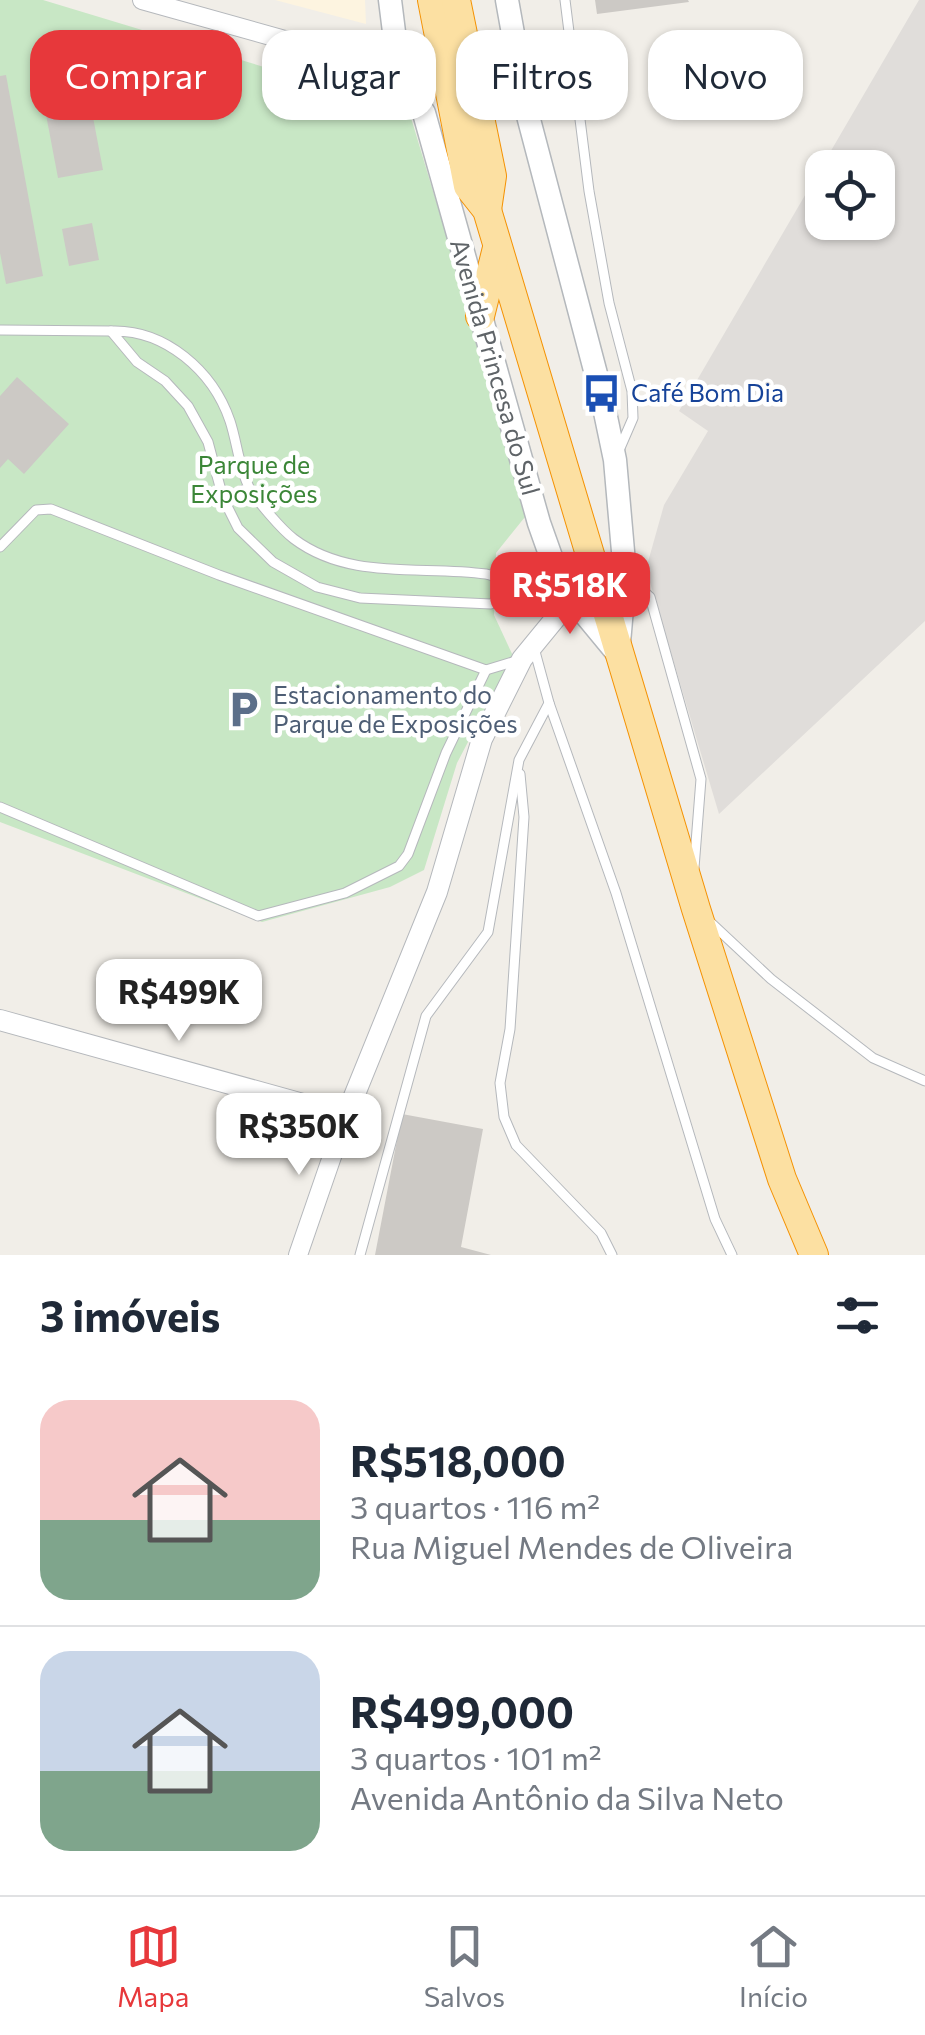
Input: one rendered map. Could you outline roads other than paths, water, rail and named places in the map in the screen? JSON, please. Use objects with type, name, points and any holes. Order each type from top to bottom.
[{"type":"highway","points":[[432,0],[468,186],[487,210],[694,902],[782,1179],[814,1255]]},
{"type":"highway","points":[[456,0],[492,176],[487,210]]},
{"type":"highway","points":[[480,316],[498,246]]},
{"type":"main road","name":"Avenida Princesa do Sul","points":[[390,0],[394,30]]},
{"type":"main road","points":[[507,0],[527,112],[601,393],[614,460],[625,574],[618,654]]},
{"type":"main road","name":"Avenida Princesa do Sul","points":[[426,120],[539,523],[566,592],[618,654]]},
{"type":"street","points":[[142,0],[262,34]]},
{"type":"street","points":[[298,1255],[346,1116],[436,892],[482,740],[528,652],[566,592]]},
{"type":"street","points":[[0,1020],[346,1116]]},
{"type":"lane","points":[[565,0],[589,190],[609,302],[632,391],[633,418],[614,460]]},
{"type":"lane","points":[[0,330],[134,330],[160,340],[183,356],[213,386],[229,417],[250,488],[292,538],[324,558],[358,566],[490,574],[518,586],[566,592]]},
{"type":"lane","points":[[111,331],[137,362],[165,382],[188,406],[208,442],[223,498],[238,528],[272,562],[317,587],[360,598],[491,604],[518,586]]},
{"type":"lane","points":[[223,498],[250,488]]},
{"type":"lane","points":[[0,547],[36,510],[51,509],[486,670]]},
{"type":"lane","points":[[625,574],[650,598],[700,779],[694,902],[771,979],[873,1058],[925,1081]]},
{"type":"lane","points":[[0,808],[258,916],[345,893],[399,866],[408,854],[446,753],[486,670],[528,652],[616,893],[715,1219],[732,1255]]},
{"type":"lane","points":[[360,1255],[426,1016],[488,932],[519,760],[549,703]]},
{"type":"lane","points":[[519,760],[524,816],[510,1029],[500,1083],[504,1117],[516,1145],[601,1233],[612,1255]]},
{"type":"place","name":"Café Bom Dia","points":[[601,393]]},
{"type":"place","name":"Estacionamento do Parque de Exposições","points":[[243,709]]},
{"type":"park label","name":"Parque de Exposições","points":[[254,480]]}]
